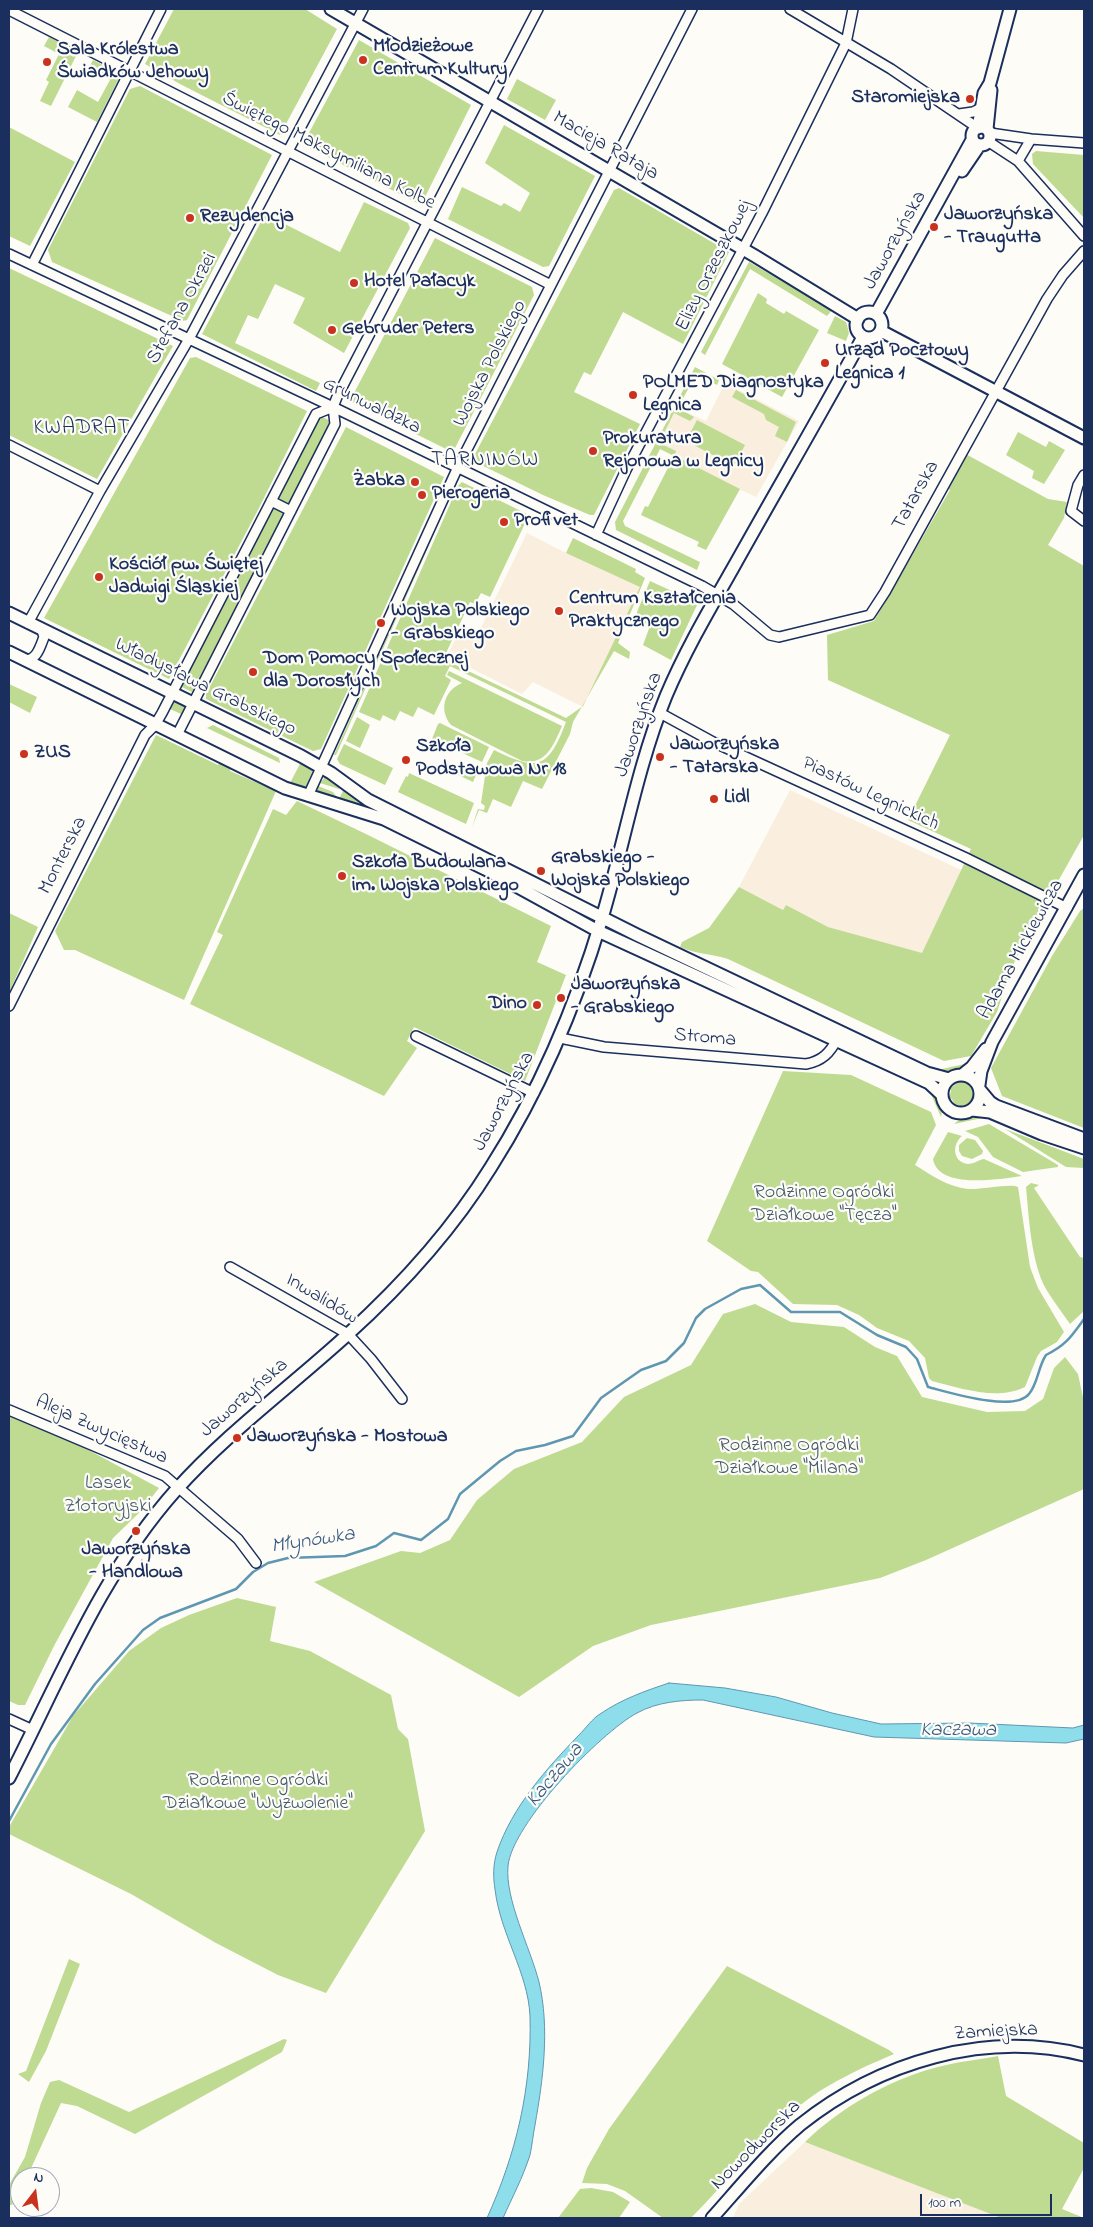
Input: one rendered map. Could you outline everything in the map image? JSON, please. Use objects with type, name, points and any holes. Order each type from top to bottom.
[{"type":"street","points":[[32,265],[161,9]]},
{"type":"street","name":"Macieja Rataja","points":[[331,9],[743,249],[858,319]]},
{"type":"street","name":"Stefana Okrzei","points":[[28,623],[100,491],[188,339],[363,9]]},
{"type":"street","points":[[177,735],[335,424],[333,407],[538,9]]},
{"type":"street","name":"Wojska Polskiego","points":[[308,796],[458,469],[692,9]]},
{"type":"street","points":[[790,9],[959,114],[982,136],[1018,161],[1084,236]]},
{"type":"street","name":"Elizy Orzeszkowej","points":[[596,535],[626,470],[743,249],[846,43],[853,9]]},
{"type":"street","name":"Jaworzyńska","points":[[982,136],[981,108],[984,93],[990,83],[1010,9]]},
{"type":"street","name":"Świętego Maksymiliana Kolbe","points":[[9,10],[551,284]]},
{"type":"street","name":"Jaworzyńska","points":[[876,314],[949,185],[982,136],[992,94],[990,83]]},
{"type":"street","points":[[959,114],[973,112],[981,108]]},
{"type":"street","points":[[982,136],[1084,143]]},
{"type":"street","points":[[1018,161],[1031,139]]},
{"type":"street","name":"Tatarska","points":[[717,595],[744,612],[770,635],[779,637],[870,615],[885,592],[994,391],[1047,299],[1063,275],[1084,251]]},
{"type":"street","name":"Grunwaldzka","points":[[9,254],[333,407],[717,595]]},
{"type":"street","points":[[868,313],[876,314],[881,320],[881,331],[871,338],[863,337],[858,331],[858,319],[868,313]]},
{"type":"street","points":[[881,331],[1084,438]]},
{"type":"street","name":"Jaworzyńska","points":[[9,1778],[68,1656],[121,1564],[150,1522],[178,1488],[232,1432],[348,1334],[405,1278],[456,1217],[494,1164],[534,1093],[560,1038],[602,918],[647,752],[660,713],[678,670],[717,595],[863,337]]},
{"type":"street","name":"Monterska","points":[[9,1006],[145,735],[155,725],[316,414],[333,407]]},
{"type":"street","points":[[9,445],[100,491]]},
{"type":"street","points":[[1084,475],[1078,485],[1071,511],[1084,521]]},
{"type":"street","points":[[271,501],[291,511]]},
{"type":"street","name":"Władysława Grabskiego","points":[[9,614],[322,767],[376,810],[598,931],[929,1083],[942,1095]]},
{"type":"street","points":[[25,660],[30,660],[36,656],[44,637],[42,630]]},
{"type":"street","name":"Władysława Grabskiego","points":[[9,652],[285,788],[308,796],[376,810],[927,1073],[949,1079]]},
{"type":"street","name":"Piastów Legnickich","points":[[660,713],[713,742],[964,857],[1067,908]]},
{"type":"street","name":"Adama Mickiewicza","points":[[979,1087],[981,1071],[992,1042],[1084,875]]},
{"type":"street","points":[[416,1036],[534,1093]]},
{"type":"street","name":"Stroma","points":[[560,1038],[604,1047],[806,1064],[821,1060],[831,1050],[837,1040]]},
{"type":"street","name":"Adama Mickiewicza","points":[[962,1075],[972,1067],[992,1042]]},
{"type":"street","points":[[1084,1139],[996,1106],[990,1102],[971,1077],[962,1075],[949,1079],[944,1086],[942,1095],[945,1104],[952,1111],[963,1113],[972,1110],[990,1112],[1042,1134],[1084,1148]]},
{"type":"street","points":[[972,1110],[980,1101],[979,1087]]},
{"type":"street","name":"Inwalidów","points":[[230,1267],[348,1334],[371,1359],[402,1399]]},
{"type":"street","name":"Aleja Zwycięstwa","points":[[9,1410],[165,1476],[238,1540],[256,1563]]},
{"type":"street","points":[[9,1719],[33,1730]]},
{"type":"street","name":"Zamiejska","points":[[911,2063],[962,2051],[1014,2046],[1059,2049],[1084,2055]]},
{"type":"street","name":"Nowodworska","points":[[712,2218],[800,2126],[848,2093],[890,2071],[911,2063]]},
{"type":"shaded area","points":[[725,383],[799,421],[756,497],[672,458],[674,452],[657,443],[676,408],[706,421]]},
{"type":"shaded area","name":"Centrum Kształcenia Praktycznego","points":[[527,533],[566,553],[641,586],[583,707],[533,682],[522,694],[447,656],[457,636],[476,638]]},
{"type":"shaded area","points":[[790,790],[961,870],[922,954],[828,927],[786,905],[783,910],[739,887]]},
{"type":"shaded area","points":[[805,2142],[1001,2218],[733,2218],[739,2204]]},
{"type":"green space","points":[[174,9],[305,9],[337,29],[280,135],[145,64]]},
{"type":"green space","points":[[49,37],[78,52],[51,106],[40,101],[49,82],[46,80],[59,54],[44,46]]},
{"type":"green space","points":[[359,40],[471,105],[421,205],[303,144]]},
{"type":"green space","points":[[93,60],[121,74],[97,122],[68,107],[77,90],[98,102],[110,80],[95,69],[93,71],[88,69]]},
{"type":"green space","points":[[517,79],[556,100],[545,120],[507,99]]},
{"type":"green space","points":[[140,86],[272,155],[187,320],[183,321],[52,262],[48,250],[130,89]]},
{"type":"green space","points":[[504,125],[595,176],[549,266],[543,267],[448,219],[462,187],[501,206],[504,203],[520,212],[530,193],[485,163]]},
{"type":"green space","points":[[9,127],[75,162],[30,246],[9,236]]},
{"type":"green space","points":[[1036,151],[1084,155],[1084,218],[1033,164],[1032,154]]},
{"type":"green space","points":[[619,188],[729,252],[683,344],[623,312],[591,375],[584,372],[574,392],[640,424],[594,515],[590,515],[543,495],[475,462],[474,456],[614,190]]},
{"type":"green space","points":[[364,202],[408,223],[410,228],[344,353],[293,323],[305,298],[275,284],[258,319],[248,315],[235,343],[320,383],[316,391],[202,334],[265,214],[340,252]]},
{"type":"green space","points":[[435,238],[532,287],[534,295],[455,448],[450,451],[352,402],[352,397]]},
{"type":"green space","points":[[749,262],[832,310],[827,316],[750,269],[705,355],[701,352]]},
{"type":"green space","points":[[9,268],[173,346],[97,479],[9,435]]},
{"type":"green space","points":[[758,293],[767,299],[766,303],[784,314],[786,311],[819,330],[782,397],[722,364]]},
{"type":"green space","points":[[835,316],[846,322],[849,333],[846,341],[827,333]]},
{"type":"green space","points":[[196,357],[307,411],[259,508],[169,679],[44,618],[190,358]]},
{"type":"green space","points":[[695,367],[719,380],[717,385],[696,374],[678,408],[694,417],[690,421],[674,413],[659,443],[676,451],[675,456],[740,489],[706,550],[697,546],[699,542],[641,515],[645,506],[648,507],[674,456],[660,449],[623,521],[625,526],[700,562],[697,570],[616,530],[615,522]]},
{"type":"green space","points":[[736,390],[796,422],[787,442],[775,436],[779,427],[766,420],[764,414],[732,397]]},
{"type":"green space","points":[[319,415],[332,422],[192,692],[180,686]]},
{"type":"green space","points":[[697,420],[745,445],[734,466],[686,441]]},
{"type":"green space","points":[[346,427],[444,477],[321,749],[313,751],[206,699],[206,694]]},
{"type":"green space","points":[[1018,432],[1046,447],[1049,441],[1065,450],[1044,484],[1032,478],[1034,471],[1006,455]]},
{"type":"green space","points":[[962,452],[1048,499],[1067,502],[1064,518],[1048,545],[1084,566],[1084,835],[1029,933],[1011,969],[997,1012],[971,1056],[944,1061],[728,959],[680,947],[682,942],[709,928],[739,887],[783,910],[786,905],[828,927],[922,953],[971,849],[908,820],[950,735],[828,680],[827,635],[874,621],[950,490],[943,485]]},
{"type":"green space","points":[[462,482],[529,515],[490,597],[481,593],[475,604],[470,602],[446,653],[441,651],[439,657],[566,718],[582,707],[573,722],[570,734],[542,789],[523,781],[511,807],[493,799],[487,813],[479,810],[472,827],[478,809],[484,810],[485,806],[481,803],[487,763],[494,750],[521,761],[539,762],[553,750],[566,722],[450,666],[445,676],[451,680],[434,715],[418,707],[413,717],[400,711],[395,721],[383,715],[380,721],[359,712],[458,486]]},
{"type":"green space","points":[[456,484],[336,755],[334,755]]},
{"type":"green space","points":[[573,538],[636,569],[635,572],[645,578],[618,643],[630,652],[629,659],[614,651],[587,698],[640,587],[566,553]]},
{"type":"green space","points":[[650,581],[698,603],[671,660],[643,645],[650,626],[637,618],[637,612]]},
{"type":"green space","points":[[449,671],[562,726],[548,752],[537,760],[530,762],[522,761],[451,725],[445,713],[445,701],[451,690],[462,683],[447,675]]},
{"type":"green space","points":[[9,684],[37,697],[30,713],[9,702]]},
{"type":"green space","points":[[177,701],[185,706],[183,715],[168,708],[172,702]]},
{"type":"green space","points":[[357,717],[370,725],[360,748],[346,741]]},
{"type":"green space","points":[[440,723],[489,747],[482,762],[432,739]]},
{"type":"green space","points":[[213,725],[279,758],[280,763],[207,728]]},
{"type":"green space","points":[[156,735],[218,765],[220,762],[231,768],[230,771],[276,791],[184,1000],[75,950],[64,950],[55,931]]},
{"type":"green space","points":[[344,744],[393,768],[385,785],[340,764],[337,759]]},
{"type":"green space","points":[[302,760],[313,769],[306,787],[289,785]]},
{"type":"green space","points":[[461,769],[476,775],[473,782],[454,773]]},
{"type":"green space","points":[[409,773],[474,803],[466,824],[398,792]]},
{"type":"green space","points":[[325,777],[340,786],[339,789],[320,783]]},
{"type":"green space","points":[[318,786],[333,792],[336,796],[335,800],[318,795]]},
{"type":"green space","points":[[344,789],[368,806],[367,809],[338,801]]},
{"type":"green space","points":[[297,801],[551,926],[537,962],[566,975],[525,1081],[414,1027],[407,1041],[417,1048],[384,1096],[190,1004],[223,935],[217,932],[273,809],[286,815]]},
{"type":"green space","points":[[1084,908],[1084,1128],[1002,1096],[991,1068],[1052,956],[1080,911]]},
{"type":"green space","points":[[9,913],[38,927],[9,993]]},
{"type":"green space","points":[[969,1063],[961,1071],[939,1074],[942,1069]]},
{"type":"green space","name":"Rodzinne Ogródki Działkowe \"Tęcza\"","points":[[783,1071],[851,1075],[931,1112],[936,1125],[915,1165],[940,1180],[961,1188],[1018,1187],[1030,1267],[1038,1288],[1064,1332],[1057,1342],[1041,1351],[1025,1387],[1014,1391],[990,1393],[967,1390],[932,1381],[929,1378],[925,1358],[909,1341],[877,1328],[859,1315],[837,1305],[793,1304],[758,1272],[751,1271],[707,1241]]},
{"type":"green space","points":[[957,1081],[969,1082],[976,1092],[973,1095],[974,1102],[965,1108],[955,1106],[952,1099],[949,1098],[950,1088]]},
{"type":"green space","points":[[930,1092],[940,1103],[942,1109],[941,1117]]},
{"type":"green space","points":[[976,1115],[987,1117],[954,1124],[960,1119]]},
{"type":"green space","points":[[989,1124],[1058,1165],[1058,1167],[1023,1172],[993,1157],[978,1137],[965,1131]]},
{"type":"green space","points":[[1005,1129],[1084,1159],[1084,1168],[1066,1167]]},
{"type":"green space","points":[[948,1132],[962,1136],[956,1143],[955,1152],[956,1156],[963,1163],[970,1164],[984,1159],[1022,1176],[971,1180],[958,1179],[946,1175],[937,1169],[933,1159]]},
{"type":"green space","points":[[967,1138],[975,1140],[983,1151],[982,1154],[972,1159],[962,1156],[959,1151],[959,1145]]},
{"type":"green space","points":[[1031,1183],[1039,1185],[1034,1188],[1080,1257],[1084,1258],[1084,1311],[1070,1324],[1046,1289],[1037,1266],[1026,1187]]},
{"type":"green space","name":"Rodzinne Ogródki Działkowe \"Milana\"","points":[[755,1304],[791,1322],[844,1327],[875,1347],[897,1356],[922,1397],[987,1412],[1025,1411],[1043,1399],[1054,1368],[1065,1357],[1078,1374],[1084,1402],[1084,1489],[926,1560],[880,1578],[651,1625],[593,1646],[519,1697],[314,1582],[401,1551],[420,1553],[450,1540],[477,1500],[514,1469],[582,1442],[624,1397],[691,1365],[723,1314]]},
{"type":"green space","name":"Lasek Złotoryjski","points":[[9,1416],[83,1447],[159,1488],[141,1511],[113,1538],[55,1644],[25,1705],[18,1705],[9,1701]]},
{"type":"green space","name":"Rodzinne Ogródki Działkowe \"Wyzwolenie\"","points":[[237,1598],[276,1607],[270,1641],[310,1651],[391,1695],[398,1729],[408,1739],[425,1831],[326,1993],[278,1975],[216,1943],[131,1894],[9,1834],[9,1827],[73,1716],[129,1651],[161,1628],[189,1615]]},
{"type":"green space","points":[[69,1959],[80,1964],[46,2051],[29,2082],[18,2074],[26,2071]]},
{"type":"green space","points":[[727,1966],[894,2054],[856,2071],[818,2092],[797,2108],[769,2134],[691,2218],[663,2218],[625,2191],[607,2184],[582,2183],[587,2168],[609,2129]]},
{"type":"green space","points":[[284,2039],[287,2040],[282,2052],[135,2134],[77,2106],[61,2103],[32,2167],[19,2167],[25,2157],[41,2103],[50,2082],[59,2080],[129,2112]]},
{"type":"green space","points":[[998,2056],[1006,2096],[1084,2143],[1084,2168],[1062,2209],[1084,2218],[1001,2218],[805,2142],[849,2107],[899,2080],[942,2066]]},
{"type":"green space","points":[[10,2183],[10,2205],[9,2205]]},
{"type":"green space","points":[[591,2188],[613,2192],[630,2202],[619,2218],[558,2218],[580,2189]]},
{"type":"water","name":"Kaczawa","points":[[669,1683],[725,1688],[776,1697],[832,1713],[881,1724],[969,1723],[1073,1728],[1084,1725],[1084,1739],[1066,1743],[874,1737],[703,1700],[678,1701],[645,1709],[602,1739],[560,1781],[541,1804],[513,1848],[508,1866],[510,1894],[539,1982],[545,2036],[543,2072],[531,2152],[521,2179],[503,2218],[487,2218],[514,2145],[525,2095],[530,2043],[528,2000],[519,1968],[502,1922],[494,1884],[497,1852],[512,1819],[532,1789],[597,1716],[642,1692]]},
{"type":"waterway","name":"Młynówka","points":[[9,1821],[51,1744],[95,1684],[143,1630],[160,1618],[236,1589],[253,1572],[268,1563],[288,1558],[345,1556],[376,1546],[394,1533],[421,1540],[448,1519],[460,1494],[500,1461],[516,1451],[545,1445],[573,1436],[601,1398],[641,1370],[666,1361],[684,1343],[696,1318],[705,1309],[741,1289],[760,1285],[791,1312],[840,1312],[877,1335],[906,1347],[917,1359],[928,1387],[980,1400],[1010,1402],[1021,1399],[1029,1394],[1046,1355],[1059,1348],[1068,1340],[1084,1319]]},
{"type":"place","name":"Młodzieżowe Centrum Kultury","points":[[363,60]]},
{"type":"place","name":"Sala Królestwa Świadków Jehowy","points":[[47,62]]},
{"type":"place","name":"Staromiejska","points":[[970,99]]},
{"type":"place","name":"Rezydencja","points":[[190,218]]},
{"type":"place","name":"Jaworzyńska - Traugutta","points":[[934,227]]},
{"type":"place","name":"Hotel Pałacyk","points":[[354,283]]},
{"type":"place","name":"Gebruder Peters","points":[[332,330]]},
{"type":"place","name":"Urząd Pocztowy Legnica 1","points":[[825,363]]},
{"type":"place","name":"POLMED Diagnostyka Legnica","points":[[633,395]]},
{"type":"place","name":"Prokuratura Rejonowa w Legnicy","points":[[593,451]]},
{"type":"place","name":"Żabka","points":[[415,482]]},
{"type":"place","name":"Pierogeria","points":[[422,495]]},
{"type":"place","name":"Profivet","points":[[504,522]]},
{"type":"place","name":"Kościół pw. Świętej Jadwigi Śląskiej","points":[[99,577]]},
{"type":"place","name":"Centrum Kształcenia Praktycznego","points":[[559,611]]},
{"type":"place","name":"Wojska Polskiego - Grabskiego","points":[[381,623]]},
{"type":"place","name":"Dom Pomocy Społecznej dla Dorosłych","points":[[253,672]]},
{"type":"place","name":"ZUS","points":[[24,754]]},
{"type":"place","name":"Jaworzyńska - Tatarska","points":[[660,757]]},
{"type":"place","name":"Szkoła Podstawowa Nr 18","points":[[406,760]]},
{"type":"place","name":"Lidl","points":[[714,799]]},
{"type":"place","name":"Grabskiego - Wojska Polskiego","points":[[541,871]]},
{"type":"place","name":"Szkoła Budowlana im. Wojska Polskiego","points":[[342,876]]},
{"type":"place","name":"Jaworzyńska - Grabskiego","points":[[561,998]]},
{"type":"place","name":"Dino","points":[[537,1005]]},
{"type":"place","name":"Jaworzyńska - Mostowa","points":[[237,1438]]},
{"type":"place","name":"Jaworzyńska - Handlowa","points":[[136,1531]]},
{"type":"district","name":"KWADRAT","points":[[82,430]]},
{"type":"district","name":"TARNINÓW","points":[[485,462]]}]
